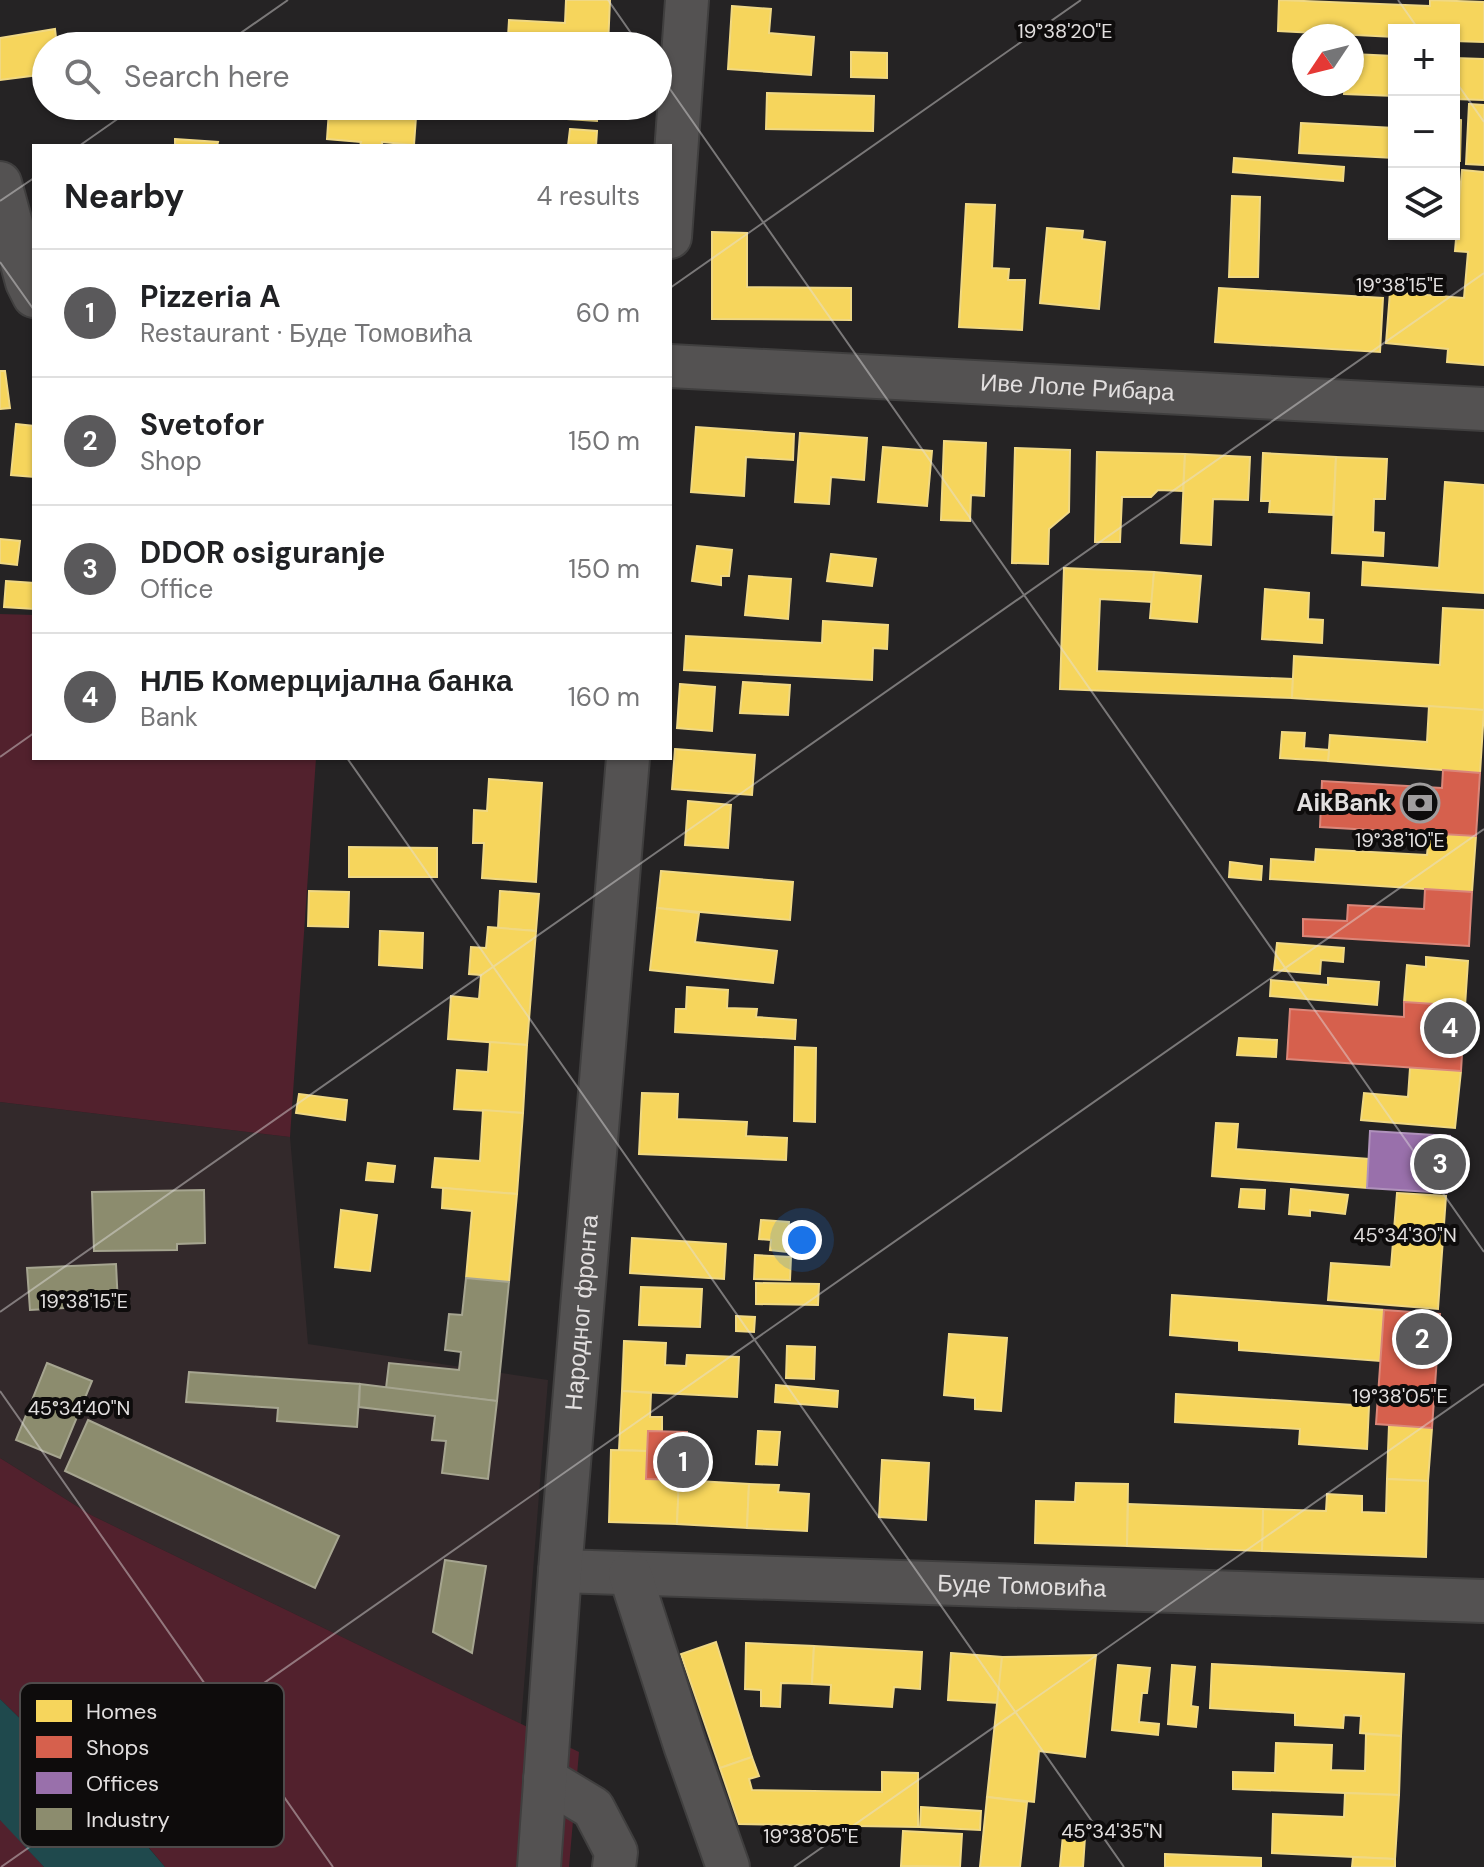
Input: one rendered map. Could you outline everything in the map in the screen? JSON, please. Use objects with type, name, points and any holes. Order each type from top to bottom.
[{"type":"street","points":[[672,209],[687,0]]},
{"type":"street","points":[[0,183],[32,292]]},
{"type":"street","name":"Иве Лоле Рибара","points":[[672,366],[1484,409]]},
{"type":"street","name":"Народног фронта","points":[[539,1867],[560,1571],[628,760]]},
{"type":"street","name":"Буде Томовића","points":[[560,1571],[1484,1601]]},
{"type":"street","points":[[630,1574],[728,1867]]},
{"type":"street","points":[[545,1779],[593,1808],[616,1852],[614,1867]]},
{"type":"shaded area","points":[[0,614],[32,615],[32,760],[316,760],[290,1137],[0,1102]]},
{"type":"shaded area","points":[[0,1102],[290,1137],[308,1344],[548,1380],[521,1724],[91,1515],[0,1458]]},
{"type":"shaded area","points":[[0,1458],[91,1515],[579,1752],[569,1867],[165,1867],[148,1847],[284,1847],[284,1683],[20,1683],[20,1718],[0,1699]]},
{"type":"shaded area","points":[[0,1820],[20,1841],[20,1847],[26,1847],[44,1867],[0,1867]]},
{"type":"water","points":[[0,1699],[20,1719],[20,1841],[0,1820]]},
{"type":"water","points":[[25,1847],[148,1847],[165,1867],[44,1867]]},
{"type":"building: Homes","points":[[566,0],[610,0],[609,32],[508,32],[509,20],[565,23]]},
{"type":"building: Homes","points":[[1279,0],[1430,6],[1430,0],[1484,2],[1484,42],[1460,41],[1460,24],[1388,24],[1388,37],[1364,35],[1364,24],[1292,24],[1292,32],[1278,31]]},
{"type":"building: Homes","points":[[732,6],[771,9],[769,33],[814,37],[811,75],[728,69]]},
{"type":"building: Homes","points":[[32,33],[32,76],[0,80],[0,38]]},
{"type":"building: Homes","points":[[851,52],[887,53],[887,78],[851,77]]},
{"type":"building: Homes","points":[[1364,55],[1388,56],[1388,96],[1364,95]]},
{"type":"building: Homes","points":[[1460,58],[1484,59],[1484,100],[1460,99]]},
{"type":"building: Homes","points":[[767,93],[874,96],[873,131],[766,129]]},
{"type":"building: Homes","points":[[1469,104],[1484,105],[1484,165],[1466,164]]},
{"type":"building: Homes","points":[[328,120],[416,120],[414,144],[360,144],[327,139]]},
{"type":"building: Homes","points":[[1301,123],[1388,128],[1388,158],[1299,153]]},
{"type":"building: Homes","points":[[570,129],[597,131],[596,144],[568,144]]},
{"type":"building: Homes","points":[[175,139],[218,142],[218,144],[175,144]]},
{"type":"building: Homes","points":[[1234,158],[1344,167],[1343,181],[1233,172]]},
{"type":"building: Homes","points":[[1462,170],[1484,172],[1484,365],[1447,362],[1448,349],[1386,343],[1390,292],[1464,298],[1468,252],[1455,251],[1456,240],[1460,240]]},
{"type":"building: Homes","points":[[1232,196],[1260,197],[1258,277],[1229,277]]},
{"type":"building: Homes","points":[[966,204],[995,205],[992,268],[1009,269],[1008,280],[1025,280],[1022,330],[959,327]]},
{"type":"building: Homes","points":[[1047,228],[1083,231],[1082,239],[1105,242],[1099,309],[1040,303]]},
{"type":"building: Homes","points":[[712,232],[747,233],[747,287],[851,288],[851,320],[712,319]]},
{"type":"building: Homes","points":[[1219,288],[1383,298],[1380,352],[1215,342]]},
{"type":"building: Homes","points":[[0,371],[5,371],[10,408],[0,409]]},
{"type":"building: Homes","points":[[16,424],[32,426],[32,477],[11,475]]},
{"type":"building: Homes","points":[[696,427],[794,434],[793,460],[746,457],[744,496],[691,492]]},
{"type":"building: Homes","points":[[800,433],[867,438],[864,480],[831,477],[829,504],[795,502]]},
{"type":"building: Homes","points":[[944,441],[986,443],[984,496],[971,495],[970,521],[941,520]]},
{"type":"building: Homes","points":[[883,447],[932,451],[927,506],[878,502]]},
{"type":"building: Homes","points":[[1015,448],[1070,450],[1069,512],[1049,529],[1048,564],[1012,563]]},
{"type":"building: Homes","points":[[1097,452],[1185,454],[1183,491],[1158,490],[1151,497],[1122,497],[1120,542],[1095,542]]},
{"type":"building: Homes","points":[[1263,453],[1336,457],[1333,515],[1269,512],[1270,501],[1261,501]]},
{"type":"building: Homes","points":[[1185,454],[1250,457],[1248,500],[1213,499],[1211,545],[1181,543]]},
{"type":"building: Homes","points":[[1336,457],[1387,459],[1385,499],[1374,499],[1373,532],[1384,533],[1383,556],[1332,553]]},
{"type":"building: Homes","points":[[1445,482],[1484,485],[1484,593],[1362,585],[1363,562],[1439,568]]},
{"type":"building: Homes","points":[[0,539],[20,541],[17,565],[0,563]]},
{"type":"building: Homes","points":[[697,546],[732,550],[729,576],[721,576],[721,585],[692,581]]},
{"type":"building: Homes","points":[[831,554],[876,559],[872,586],[827,581]]},
{"type":"building: Homes","points":[[1064,568],[1154,572],[1152,602],[1100,599],[1097,671],[1293,679],[1292,698],[1060,689]]},
{"type":"building: Homes","points":[[1154,572],[1201,576],[1197,622],[1150,618]]},
{"type":"building: Homes","points":[[749,576],[791,579],[788,619],[745,615]]},
{"type":"building: Homes","points":[[6,581],[32,583],[32,609],[4,607]]},
{"type":"building: Homes","points":[[1265,589],[1309,593],[1308,619],[1323,620],[1322,643],[1262,639]]},
{"type":"building: Homes","points":[[1443,608],[1484,610],[1484,710],[1292,698],[1294,656],[1440,665]]},
{"type":"building: Homes","points":[[823,621],[888,625],[887,649],[873,648],[872,680],[684,670],[686,636],[822,643]]},
{"type":"building: Homes","points":[[743,682],[790,685],[788,715],[740,713]]},
{"type":"building: Homes","points":[[680,684],[715,687],[712,731],[677,728]]},
{"type":"building: Homes","points":[[1429,706],[1484,710],[1480,773],[1328,761],[1330,735],[1427,742]]},
{"type":"building: Homes","points":[[1282,732],[1305,733],[1304,748],[1329,750],[1328,761],[1280,758]]},
{"type":"building: Homes","points":[[675,749],[755,755],[752,795],[672,789]]},
{"type":"building: Homes","points":[[489,779],[542,783],[536,882],[482,878],[484,843],[473,843],[474,810],[487,811]]},
{"type":"building: Homes","points":[[688,801],[731,805],[728,848],[685,845]]},
{"type":"building: Homes","points":[[1429,833],[1476,836],[1472,892],[1270,879],[1271,859],[1315,862],[1316,849],[1427,855]]},
{"type":"building: Homes","points":[[349,847],[437,848],[437,877],[349,877]]},
{"type":"building: Homes","points":[[1230,862],[1262,866],[1261,880],[1229,877]]},
{"type":"building: Homes","points":[[661,871],[793,882],[790,920],[657,908]]},
{"type":"building: Homes","points":[[309,891],[349,892],[348,927],[308,926]]},
{"type":"building: Homes","points":[[500,891],[539,894],[536,931],[498,928]]},
{"type":"building: Homes","points":[[657,908],[699,913],[695,942],[777,951],[773,983],[650,970]]},
{"type":"building: Homes","points":[[488,927],[536,931],[527,1045],[448,1039],[451,996],[479,999],[481,975],[469,974],[471,947],[486,948]]},
{"type":"building: Homes","points":[[380,931],[423,933],[422,968],[379,965]]},
{"type":"building: Homes","points":[[1277,943],[1344,948],[1343,962],[1321,960],[1320,974],[1274,970]]},
{"type":"building: Homes","points":[[1426,957],[1468,961],[1465,1006],[1404,1002],[1407,965],[1426,967]]},
{"type":"building: Homes","points":[[1328,978],[1379,982],[1377,1005],[1270,996],[1271,980],[1328,985]]},
{"type":"building: Homes","points":[[687,987],[728,990],[727,1008],[757,1009],[756,1017],[796,1020],[795,1039],[675,1032],[676,1009],[686,1009]]},
{"type":"building: Homes","points":[[1239,1038],[1277,1040],[1276,1057],[1237,1055]]},
{"type":"building: Homes","points":[[490,1042],[527,1045],[523,1113],[454,1109],[457,1070],[488,1072]]},
{"type":"building: Homes","points":[[795,1047],[816,1048],[815,1122],[794,1121]]},
{"type":"building: Homes","points":[[1410,1068],[1461,1071],[1455,1128],[1361,1120],[1364,1093],[1408,1097]]},
{"type":"building: Homes","points":[[642,1093],[678,1094],[677,1119],[747,1122],[746,1136],[787,1138],[786,1160],[639,1154]]},
{"type":"building: Homes","points":[[299,1094],[347,1100],[345,1120],[296,1113]]},
{"type":"building: Homes","points":[[483,1110],[523,1113],[517,1194],[432,1187],[435,1158],[480,1161]]},
{"type":"building: Homes","points":[[1216,1123],[1238,1124],[1236,1149],[1369,1159],[1367,1188],[1212,1176]]},
{"type":"building: Homes","points":[[368,1163],[395,1166],[393,1182],[366,1180]]},
{"type":"building: Homes","points":[[443,1188],[517,1194],[509,1282],[466,1278],[472,1211],[442,1208]]},
{"type":"building: Homes","points":[[1241,1189],[1265,1190],[1264,1209],[1239,1207]]},
{"type":"building: Homes","points":[[1291,1189],[1348,1195],[1345,1214],[1310,1210],[1310,1216],[1289,1214]]},
{"type":"building: Homes","points":[[1397,1193],[1446,1196],[1438,1309],[1328,1300],[1331,1263],[1391,1267]]},
{"type":"building: Homes","points":[[341,1210],[377,1215],[370,1271],[335,1267]]},
{"type":"building: Homes","points":[[761,1220],[789,1222],[787,1252],[770,1250],[771,1240],[759,1239]]},
{"type":"building: Homes","points":[[632,1238],[726,1244],[724,1279],[630,1273]]},
{"type":"building: Homes","points":[[755,1255],[791,1257],[790,1280],[754,1279]]},
{"type":"building: Homes","points":[[756,1283],[819,1284],[818,1305],[756,1304]]},
{"type":"building: Homes","points":[[641,1287],[702,1289],[700,1327],[639,1325]]},
{"type":"building: Homes","points":[[1172,1295],[1384,1310],[1380,1361],[1239,1350],[1239,1341],[1170,1335]]},
{"type":"building: Homes","points":[[736,1316],[755,1317],[754,1332],[736,1331]]},
{"type":"building: Homes","points":[[949,1334],[1007,1338],[1001,1411],[975,1409],[975,1398],[944,1395]]},
{"type":"building: Homes","points":[[624,1341],[666,1343],[665,1365],[686,1366],[687,1355],[739,1357],[737,1397],[622,1391]]},
{"type":"building: Homes","points":[[787,1346],[815,1347],[814,1379],[786,1378]]},
{"type":"building: Homes","points":[[776,1385],[838,1391],[837,1407],[775,1402]]},
{"type":"building: Homes","points":[[622,1391],[651,1393],[650,1417],[662,1417],[662,1431],[648,1431],[647,1451],[619,1450]]},
{"type":"building: Homes","points":[[1176,1394],[1369,1406],[1367,1449],[1299,1444],[1300,1429],[1175,1422]]},
{"type":"building: Homes","points":[[1389,1425],[1432,1428],[1428,1481],[1387,1479]]},
{"type":"building: Homes","points":[[758,1431],[780,1432],[777,1465],[756,1464]]},
{"type":"building: Homes","points":[[611,1450],[647,1451],[646,1479],[679,1480],[677,1524],[609,1522]]},
{"type":"building: Homes","points":[[882,1460],[929,1463],[926,1520],[879,1517]]},
{"type":"building: Homes","points":[[1387,1479],[1428,1481],[1426,1557],[1262,1551],[1263,1509],[1326,1511],[1327,1494],[1362,1496],[1362,1512],[1386,1513]]},
{"type":"building: Homes","points":[[679,1480],[749,1484],[747,1528],[677,1524]]},
{"type":"building: Homes","points":[[1076,1483],[1128,1484],[1127,1546],[1035,1543],[1036,1501],[1075,1502]]},
{"type":"building: Homes","points":[[749,1484],[779,1485],[778,1492],[809,1494],[807,1531],[747,1528]]},
{"type":"building: Homes","points":[[1128,1504],[1263,1509],[1262,1551],[1127,1546]]},
{"type":"building: Homes","points":[[716,1642],[752,1757],[720,1768],[681,1654]]},
{"type":"building: Homes","points":[[746,1643],[814,1646],[812,1684],[781,1683],[780,1707],[761,1706],[761,1690],[745,1689]]},
{"type":"building: Homes","points":[[814,1646],[922,1652],[920,1689],[894,1687],[892,1707],[830,1703],[831,1685],[812,1684]]},
{"type":"building: Homes","points":[[951,1653],[1002,1657],[999,1703],[948,1700]]},
{"type":"building: Homes","points":[[1096,1655],[1085,1757],[1039,1751],[1034,1802],[987,1797],[1002,1657]]},
{"type":"building: Homes","points":[[1212,1664],[1404,1674],[1401,1736],[1360,1733],[1361,1716],[1344,1715],[1343,1728],[1295,1725],[1295,1713],[1210,1708]]},
{"type":"building: Homes","points":[[1118,1665],[1150,1668],[1147,1693],[1142,1693],[1139,1722],[1159,1724],[1158,1735],[1112,1730]]},
{"type":"building: Homes","points":[[1172,1665],[1195,1667],[1191,1706],[1198,1707],[1196,1727],[1168,1724]]},
{"type":"building: Homes","points":[[1366,1734],[1401,1736],[1399,1795],[1233,1789],[1233,1772],[1275,1773],[1276,1743],[1332,1745],[1331,1770],[1365,1771]]},
{"type":"building: Homes","points":[[752,1757],[759,1776],[749,1779],[752,1790],[882,1792],[882,1772],[918,1773],[918,1827],[739,1824],[720,1768]]},
{"type":"building: Homes","points":[[1345,1793],[1399,1795],[1395,1859],[1272,1853],[1273,1814],[1344,1817]]},
{"type":"building: Homes","points":[[987,1797],[1027,1802],[1020,1867],[980,1867]]},
{"type":"building: Homes","points":[[921,1807],[981,1811],[980,1830],[920,1827]]},
{"type":"building: Homes","points":[[903,1831],[962,1834],[960,1867],[901,1866]]},
{"type":"building: Homes","points":[[1063,1835],[1085,1837],[1083,1867],[1060,1867]]},
{"type":"building: Homes","points":[[1165,1854],[1261,1858],[1261,1867],[1165,1867]]},
{"type":"building: Homes","points":[[1353,1857],[1395,1859],[1395,1867],[1352,1867]]},
{"type":"building: Shops","points":[[1443,770],[1480,773],[1476,836],[1320,827],[1322,781],[1442,788]]},
{"type":"building: Shops","points":[[1425,889],[1472,892],[1469,946],[1303,936],[1303,919],[1347,921],[1348,905],[1424,909]]},
{"type":"building: Shops","points":[[1404,1002],[1465,1006],[1461,1071],[1287,1059],[1290,1009],[1404,1017]]},
{"type":"building: Shops","points":[[1384,1310],[1440,1314],[1432,1428],[1376,1424]]},
{"type":"building: Shops","points":[[648,1431],[687,1432],[686,1480],[646,1479]]},
{"type":"building: Offices","points":[[1370,1131],[1450,1136],[1447,1193],[1367,1188]]},
{"type":"building: Industry","points":[[204,1190],[205,1243],[177,1244],[177,1250],[94,1251],[92,1192]]},
{"type":"building: Industry","points":[[116,1264],[118,1305],[30,1310],[27,1268]]},
{"type":"building: Industry","points":[[466,1278],[509,1282],[497,1401],[386,1388],[389,1363],[459,1370],[461,1352],[445,1350],[449,1314],[462,1315]]},
{"type":"building: Industry","points":[[47,1363],[92,1381],[60,1458],[16,1440]]},
{"type":"building: Industry","points":[[189,1372],[360,1384],[357,1427],[277,1421],[278,1408],[186,1402]]},
{"type":"building: Industry","points":[[360,1384],[497,1401],[488,1479],[442,1473],[446,1441],[432,1440],[435,1416],[359,1407]]},
{"type":"building: Industry","points":[[88,1420],[339,1536],[315,1588],[65,1471]]},
{"type":"building: Industry","points":[[445,1560],[486,1566],[472,1653],[433,1632]]},
{"type":"place","name":"AikBank","points":[[1420,803]]},
{"type":"place","name":"НЛБ Комерцијална банка","points":[[1450,1028]]},
{"type":"place","name":"DDOR osiguranje","points":[[1440,1164]]},
{"type":"place","name":"Svetofor","points":[[1422,1339]]},
{"type":"place","name":"Pizzeria A","points":[[683,1462]]}]
